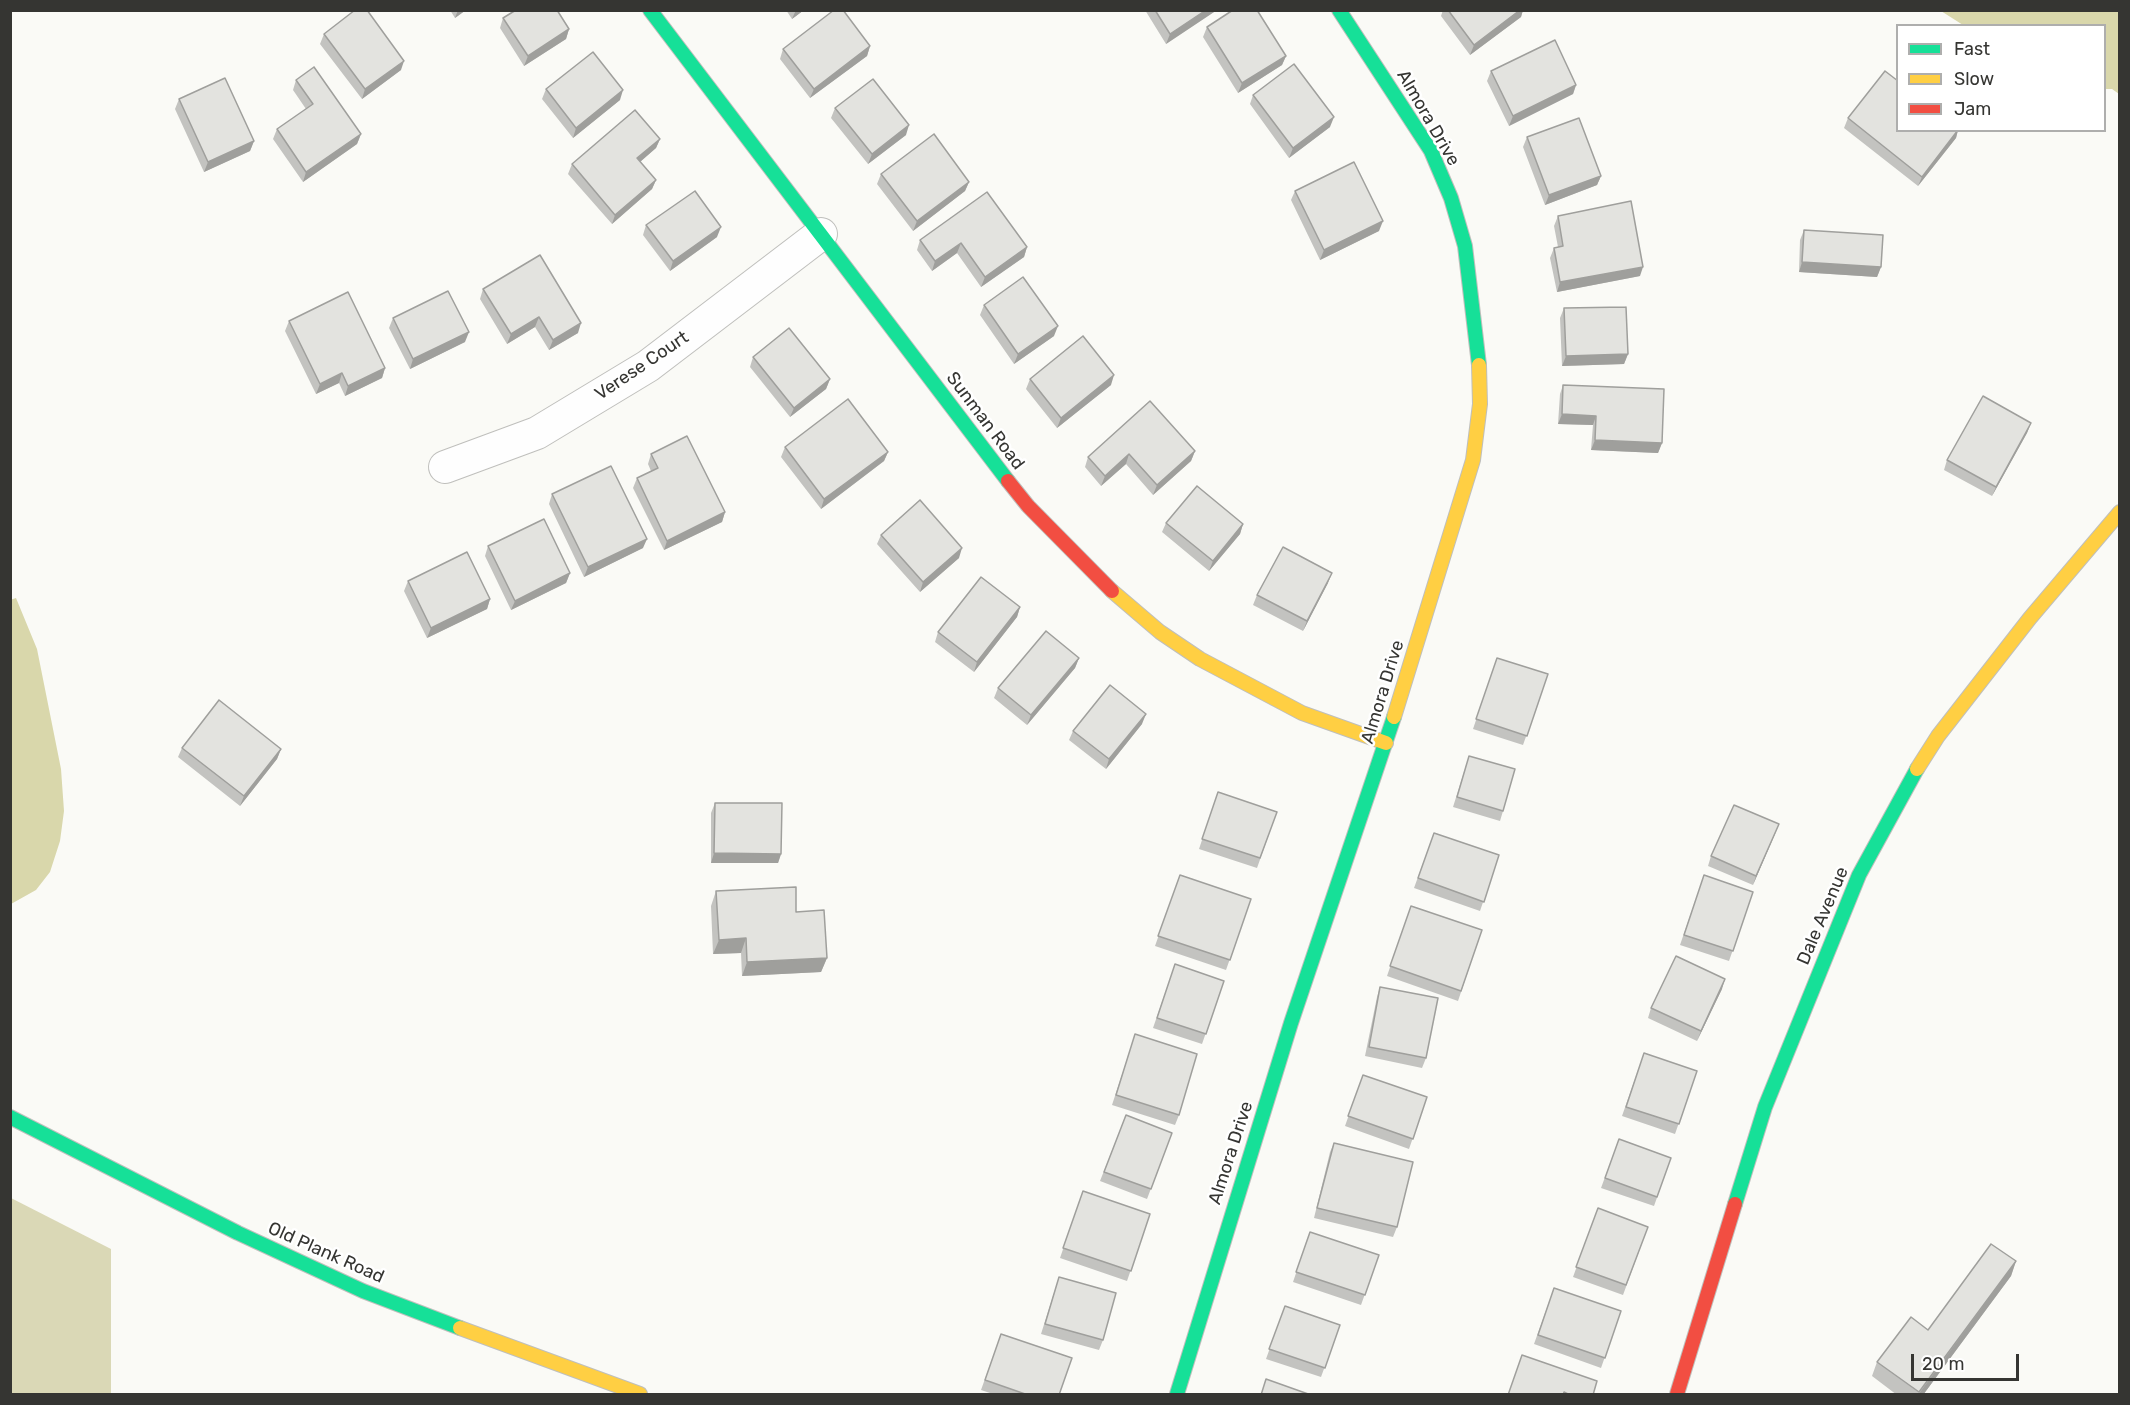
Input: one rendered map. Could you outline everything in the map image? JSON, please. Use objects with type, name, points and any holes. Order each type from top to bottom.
[{"type":"street","name":"Sunman Road","points":[[650,10],[822,234],[1002,475],[1028,506],[1118,597],[1160,632],[1200,658],[1302,713],[1386,743]]},
{"type":"street","name":"Almora Drive","points":[[1177,1395],[1216,1260],[1291,1023],[1386,743],[1473,460],[1480,404],[1479,354],[1465,246],[1451,198],[1431,151],[1364,45],[1339,10]]},
{"type":"street","name":"Verese Court","points":[[445,467],[537,433],[648,366],[822,234]]},
{"type":"street","name":"Dale Avenue","points":[[1677,1395],[1766,1107],[1864,866],[1896,804],[1938,736],[2030,618],[2120,512]]},
{"type":"street","name":"Old Plank Road","points":[[10,1117],[238,1233],[363,1291],[640,1395]]},
{"type":"shaded area","points":[[1941,11],[2119,11],[2119,94],[2112,89],[2106,89],[2106,24],[1961,24]]},
{"type":"shaded area","points":[[16,598],[37,649],[61,769],[64,811],[60,841],[50,872],[36,890],[11,904],[10,600]]},
{"type":"shaded area","points":[[11,1198],[111,1249],[111,1394],[11,1394]]},
{"type":"building","points":[[355,10],[367,10],[404,61],[365,89],[324,34]]},
{"type":"building","points":[[516,10],[557,10],[569,29],[528,56],[503,18]]},
{"type":"building","points":[[834,10],[843,10],[870,46],[814,89],[783,49]]},
{"type":"building","points":[[1155,10],[1206,10],[1170,34]]},
{"type":"building","points":[[1233,10],[1257,10],[1286,56],[1242,83],[1207,27]]},
{"type":"building","points":[[1448,10],[1520,10],[1474,45]]},
{"type":"building","points":[[1555,40],[1576,85],[1513,116],[1491,71]]},
{"type":"building","points":[[593,52],[623,90],[576,128],[546,89]]},
{"type":"building","points":[[1294,64],[1334,117],[1293,148],[1253,95]]},
{"type":"building","points":[[314,67],[361,134],[306,172],[277,129],[313,104],[296,80]]},
{"type":"building","points":[[1885,71],[1896,79],[1896,132],[1956,132],[1922,177],[1848,118]]},
{"type":"building","points":[[225,78],[254,141],[208,162],[179,99]]},
{"type":"building","points":[[873,79],[909,125],[872,154],[835,108]]},
{"type":"building","points":[[635,110],[660,139],[637,158],[656,180],[615,215],[572,164]]},
{"type":"building","points":[[1579,118],[1601,176],[1549,195],[1527,137]]},
{"type":"building","points":[[934,134],[969,182],[917,221],[881,174]]},
{"type":"building","points":[[1354,162],[1383,221],[1324,250],[1295,191]]},
{"type":"building","points":[[695,191],[721,227],[673,261],[646,225]]},
{"type":"building","points":[[987,192],[1027,247],[985,277],[961,243],[935,261],[920,240]]},
{"type":"building","points":[[1631,201],[1643,267],[1560,282],[1554,248],[1563,246],[1558,216]]},
{"type":"building","points":[[1804,230],[1883,235],[1881,267],[1802,262]]},
{"type":"building","points":[[540,255],[581,323],[553,340],[539,317],[511,334],[483,289]]},
{"type":"building","points":[[1023,277],[1058,326],[1018,354],[984,305]]},
{"type":"building","points":[[448,291],[469,332],[413,359],[393,318]]},
{"type":"building","points":[[348,292],[385,368],[348,386],[342,373],[320,384],[289,321]]},
{"type":"building","points":[[1626,307],[1628,354],[1566,356],[1564,308]]},
{"type":"building","points":[[789,328],[830,379],[794,408],[753,357]]},
{"type":"building","points":[[1083,336],[1114,375],[1061,418],[1030,379]]},
{"type":"building","points":[[1563,385],[1664,389],[1662,443],[1595,440],[1596,416],[1562,414]]},
{"type":"building","points":[[1983,396],[2031,423],[1996,487],[1947,460]]},
{"type":"building","points":[[848,399],[888,452],[824,499],[785,447]]},
{"type":"building","points":[[1150,401],[1195,451],[1157,485],[1129,454],[1105,476],[1088,457]]},
{"type":"building","points":[[687,436],[725,512],[667,541],[637,478],[658,468],[651,454]]},
{"type":"building","points":[[611,466],[647,539],[588,567],[552,494]]},
{"type":"building","points":[[1197,486],[1243,524],[1213,561],[1166,523]]},
{"type":"building","points":[[920,500],[962,548],[923,582],[881,535]]},
{"type":"building","points":[[544,519],[570,573],[515,601],[488,546]]},
{"type":"building","points":[[1283,547],[1332,573],[1307,621],[1257,595]]},
{"type":"building","points":[[467,552],[490,599],[431,628],[408,581]]},
{"type":"building","points":[[981,577],[1020,607],[977,662],[938,632]]},
{"type":"building","points":[[1046,631],[1079,658],[1031,715],[998,688]]},
{"type":"building","points":[[1497,658],[1548,674],[1527,736],[1476,719]]},
{"type":"building","points":[[1110,685],[1146,714],[1109,759],[1073,731]]},
{"type":"building","points":[[219,700],[281,749],[244,796],[182,748]]},
{"type":"building","points":[[1469,756],[1515,769],[1503,811],[1457,797]]},
{"type":"building","points":[[1218,792],[1277,812],[1260,858],[1202,839]]},
{"type":"building","points":[[715,803],[782,803],[781,854],[714,853]]},
{"type":"building","points":[[1734,805],[1779,824],[1756,876],[1711,856]]},
{"type":"building","points":[[1434,833],[1499,855],[1484,902],[1418,878]]},
{"type":"building","points":[[1180,875],[1251,899],[1230,960],[1158,936]]},
{"type":"building","points":[[1704,875],[1753,892],[1733,951],[1684,935]]},
{"type":"building","points":[[796,887],[796,912],[824,910],[827,958],[747,962],[746,938],[719,940],[716,891]]},
{"type":"building","points":[[1411,906],[1482,930],[1461,991],[1390,966]]},
{"type":"building","points":[[1676,956],[1725,979],[1701,1031],[1651,1008]]},
{"type":"building","points":[[1175,964],[1224,981],[1206,1034],[1157,1018]]},
{"type":"building","points":[[1380,987],[1438,998],[1426,1058],[1369,1047]]},
{"type":"building","points":[[1135,1034],[1197,1054],[1179,1115],[1116,1095]]},
{"type":"building","points":[[1644,1053],[1697,1071],[1679,1124],[1626,1107]]},
{"type":"building","points":[[1363,1075],[1427,1097],[1413,1139],[1348,1116]]},
{"type":"building","points":[[1126,1115],[1172,1133],[1151,1189],[1104,1172]]},
{"type":"building","points":[[1619,1139],[1671,1158],[1657,1197],[1605,1178]]},
{"type":"building","points":[[1334,1143],[1413,1162],[1397,1227],[1317,1208]]},
{"type":"building","points":[[1083,1191],[1150,1214],[1131,1271],[1063,1248]]},
{"type":"building","points":[[1598,1208],[1648,1227],[1626,1285],[1576,1267]]},
{"type":"building","points":[[1310,1232],[1379,1255],[1365,1295],[1296,1272]]},
{"type":"building","points":[[1991,1244],[2016,1261],[1919,1392],[1877,1362],[1911,1317],[1928,1330]]},
{"type":"building","points":[[1059,1277],[1116,1293],[1103,1340],[1045,1324]]},
{"type":"building","points":[[1554,1288],[1621,1311],[1605,1358],[1538,1335]]},
{"type":"building","points":[[1285,1306],[1340,1325],[1325,1368],[1269,1349]]},
{"type":"building","points":[[1001,1334],[1072,1358],[1059,1395],[1028,1395],[985,1380]]},
{"type":"building","points":[[1522,1355],[1597,1381],[1593,1395],[1570,1395],[1564,1392],[1563,1395],[1508,1395]]},
{"type":"building","points":[[1266,1379],[1311,1395],[1261,1395]]},
{"type":"traffic: fast","points":[[650,10],[1008,481]]},
{"type":"traffic: fast","points":[[1339,10],[1431,151],[1451,198],[1465,246],[1479,365]]},
{"type":"traffic: fast","points":[[1177,1394],[1291,1023],[1394,717]]},
{"type":"traffic: fast","points":[[1735,1204],[1765,1107],[1859,875],[1917,769]]},
{"type":"traffic: fast","points":[[10,1117],[238,1233],[363,1291],[460,1328]]},
{"type":"traffic: slow","points":[[1394,717],[1473,460],[1480,404],[1479,365]]},
{"type":"traffic: slow","points":[[1917,769],[1938,736],[2030,618],[2120,512]]},
{"type":"traffic: slow","points":[[1112,591],[1160,632],[1200,659],[1302,713],[1386,743]]},
{"type":"traffic: slow","points":[[460,1328],[640,1394]]},
{"type":"traffic: jam","points":[[1008,481],[1028,506],[1112,591]]},
{"type":"traffic: jam","points":[[1677,1394],[1735,1204]]}]
